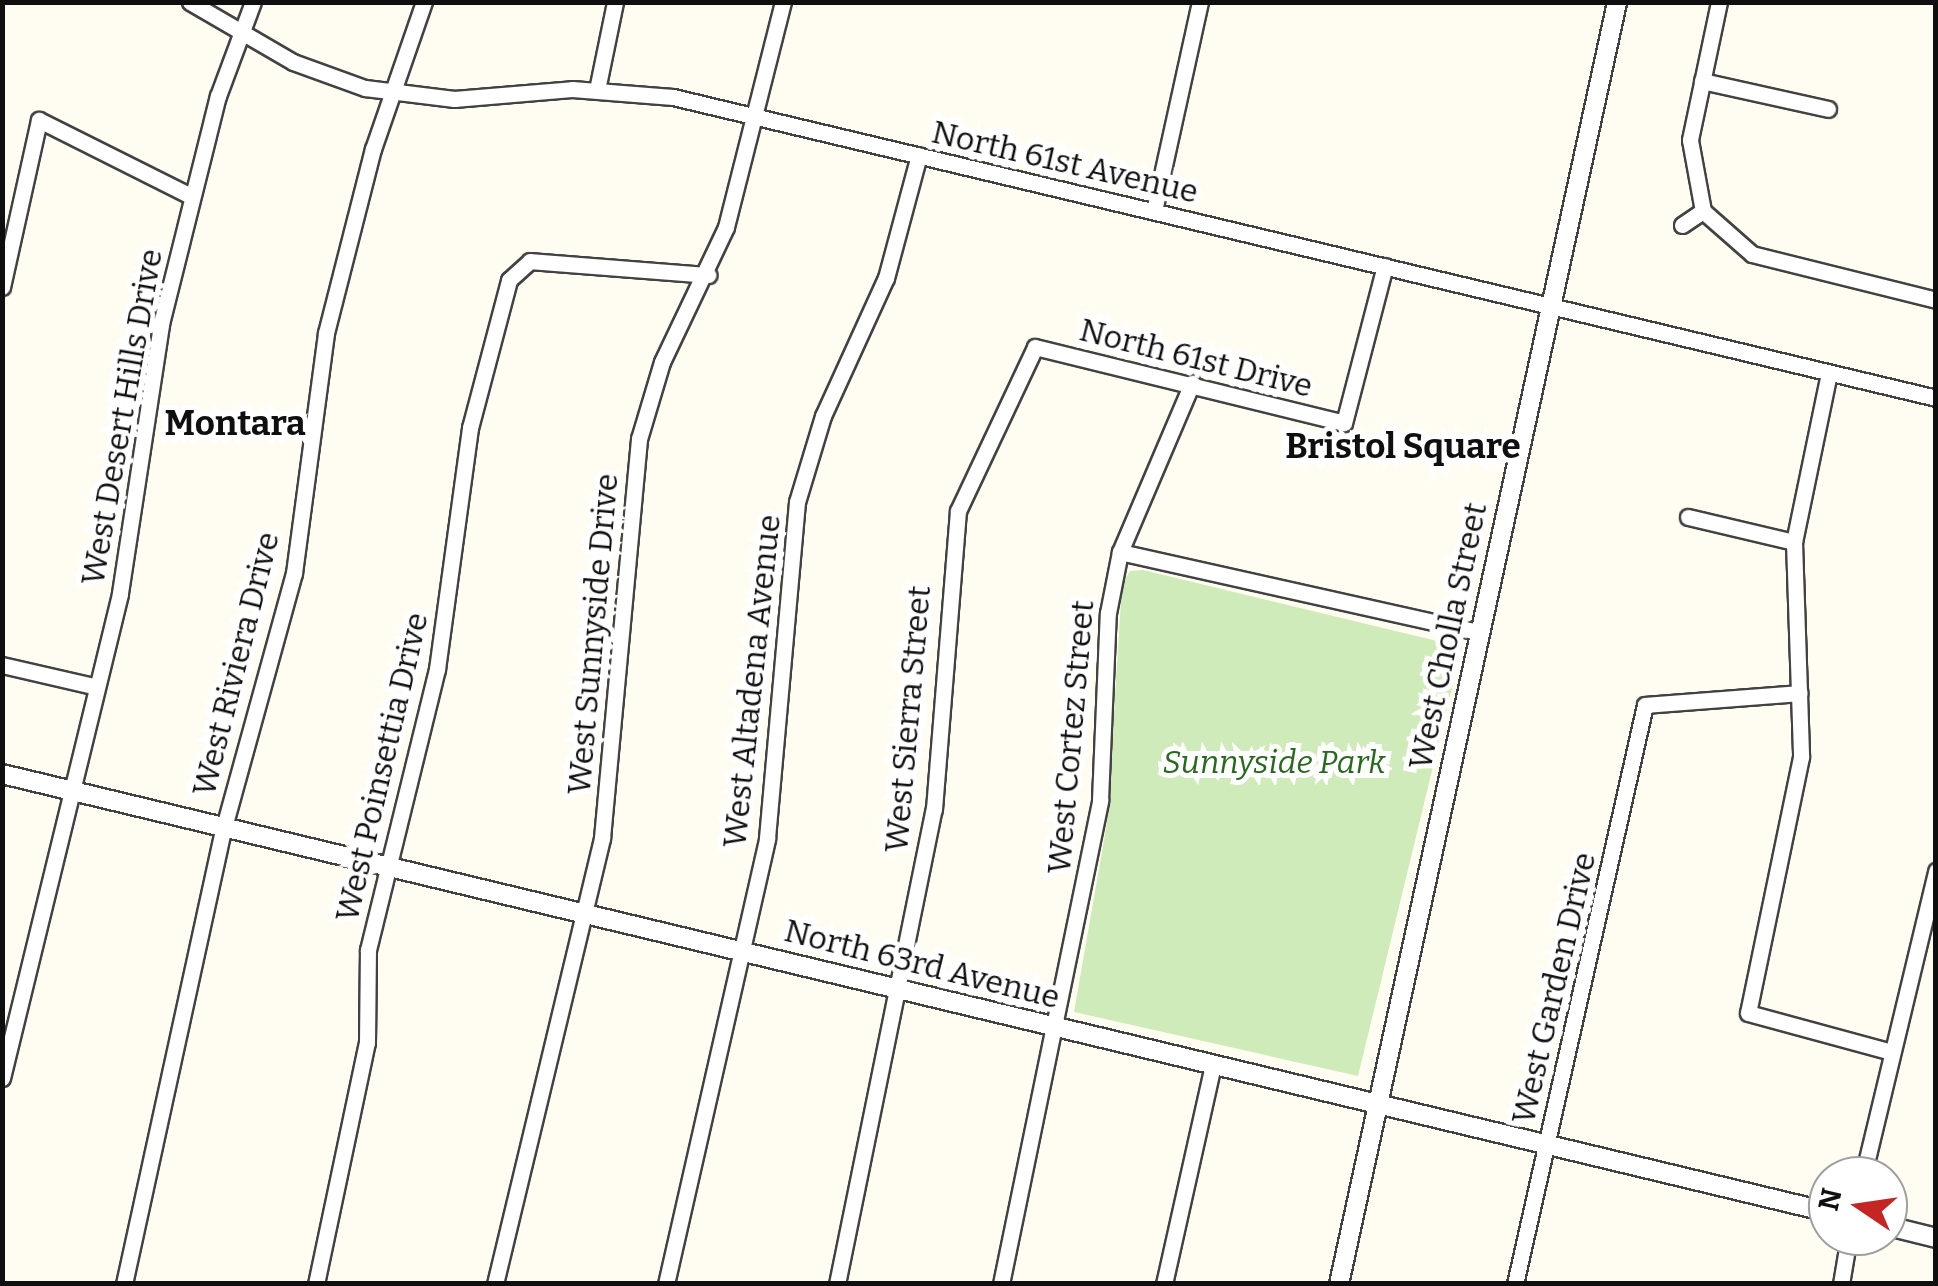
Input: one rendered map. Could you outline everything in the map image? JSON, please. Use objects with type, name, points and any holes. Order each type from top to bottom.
[{"type":"street","name":"North 61st Avenue","points":[[190,2],[332,80],[454,99],[597,90],[758,116],[1936,398]]},
{"type":"street","name":"West Desert Hills Drive","points":[[2,1078],[66,789],[141,493],[161,324],[191,196],[253,2]]},
{"type":"street","name":"West Riviera Drive","points":[[124,1284],[224,828],[294,572],[326,333],[424,2]]},
{"type":"street","points":[[597,90],[615,2]]},
{"type":"street","name":"West Sunnyside Drive","points":[[495,1284],[584,912],[610,776],[639,439],[662,362],[708,275],[758,116],[783,2]]},
{"type":"street","points":[[1154,211],[1200,2]]},
{"type":"street","name":"West Cholla Street","points":[[1340,1284],[1617,2]]},
{"type":"street","points":[[1719,2],[1689,160],[1703,211],[1752,254],[1936,300]]},
{"type":"street","points":[[1702,81],[1828,109]]},
{"type":"street","points":[[2,287],[39,120],[191,196]]},
{"type":"street","name":"West Altadena Avenue","points":[[666,1284],[743,952],[779,748],[798,502],[824,416],[886,278],[919,155]]},
{"type":"street","points":[[1682,225],[1703,211]]},
{"type":"street","name":"West Poinsettia Drive","points":[[316,1284],[367,1043],[368,950],[437,669],[470,428],[516,265],[623,262],[708,275]]},
{"type":"street","name":"North 61st Drive","points":[[1035,347],[1344,422],[1385,266]]},
{"type":"street","name":"West Sierra Street","points":[[837,1284],[902,990],[934,809],[958,511],[1035,347]]},
{"type":"street","points":[[1829,373],[1794,542],[1800,694],[1796,792],[1748,1012],[1892,1052]]},
{"type":"street","name":"West Cortez Street","points":[[1001,1284],[1057,1027],[1100,800],[1120,552],[1192,383]]},
{"type":"street","points":[[1688,517],[1794,542]]},
{"type":"street","points":[[1120,552],[1479,632]]},
{"type":"street","points":[[2,665],[92,686]]},
{"type":"street","name":"West Garden Drive","points":[[1514,1284],[1646,705],[1800,694]]},
{"type":"street","name":"North 63rd Avenue","points":[[2,774],[1808,1207]]},
{"type":"street","points":[[1868,1156],[1936,871]]},
{"type":"street","points":[[1164,1284],[1212,1065]]},
{"type":"street","points":[[1908,1231],[1936,1238]]},
{"type":"street","points":[[1840,1284],[1845,1256]]},
{"type":"green space","name":"Sunnyside Park","points":[[1143,570],[1462,647],[1358,1076],[1074,1012],[1107,823],[1122,585],[1130,571]]},
{"type":"district","name":"Montara","points":[[235,423]]},
{"type":"district","name":"Bristol Square","points":[[1403,446]]}]
